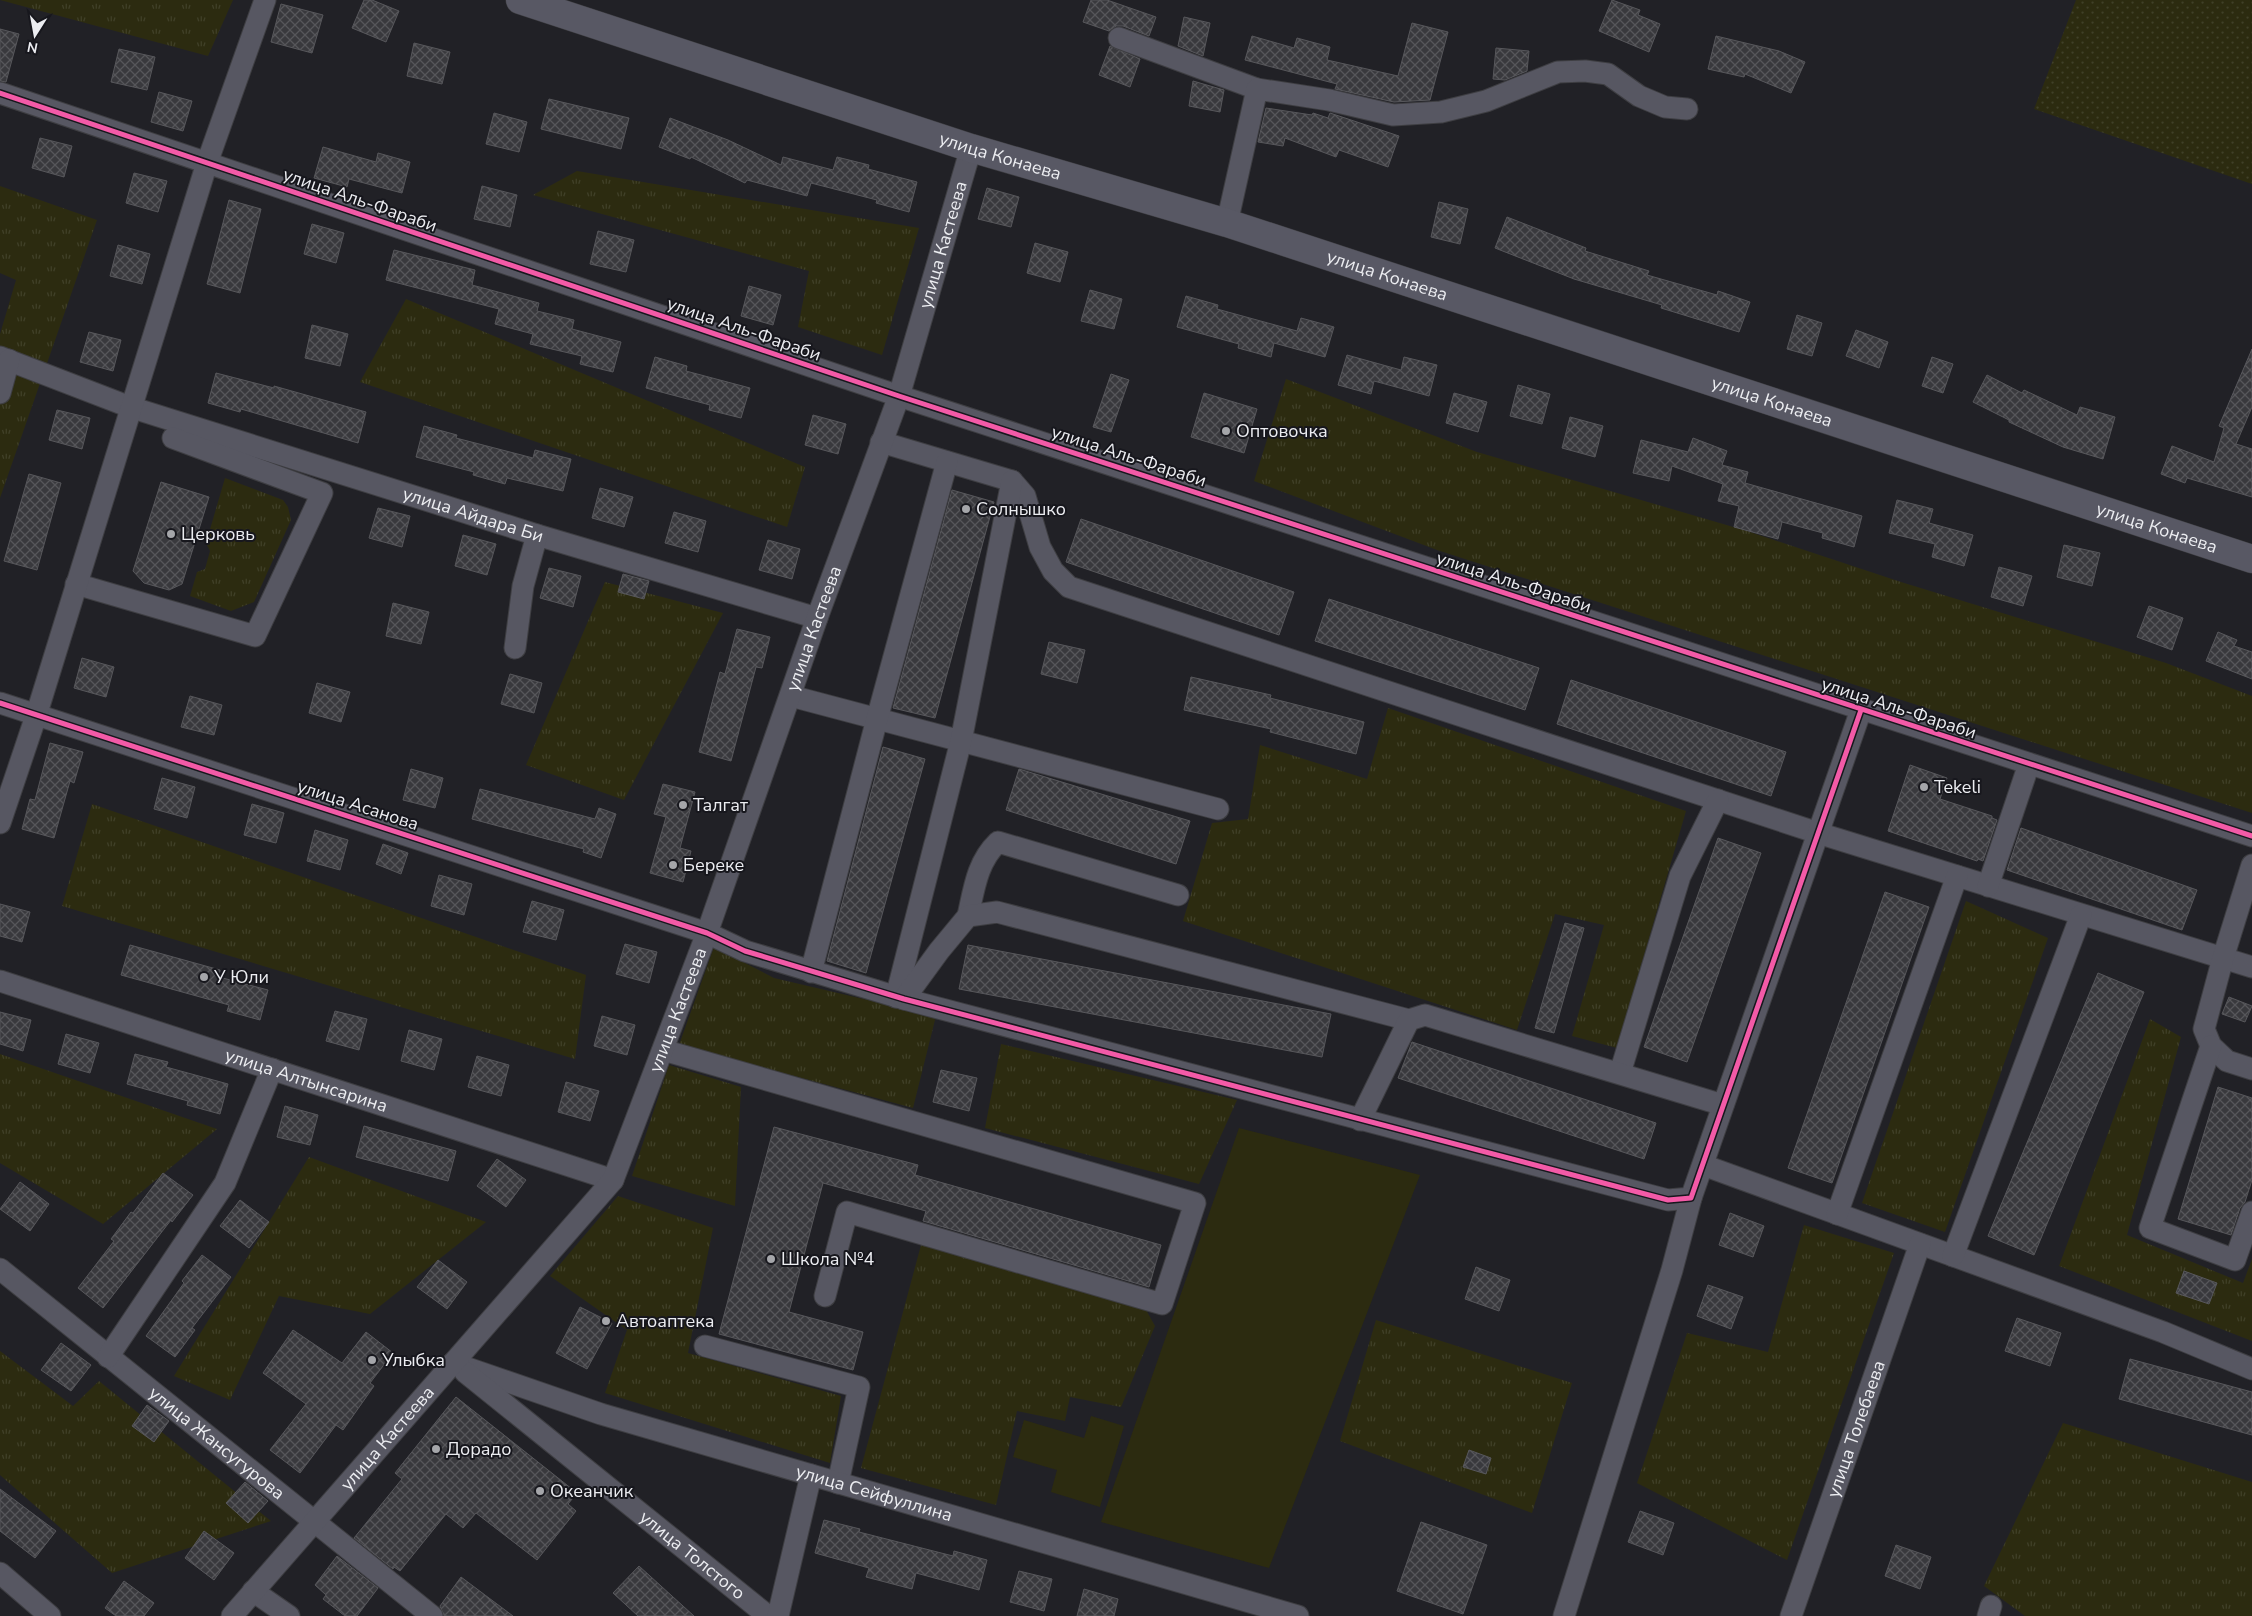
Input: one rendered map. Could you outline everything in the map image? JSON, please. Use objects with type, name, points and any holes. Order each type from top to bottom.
[{"type":"main road","name":"улица Конаева","points":[[520,0],[971,148],[1227,223],[2252,559]]},
{"type":"street","points":[[0,823],[36,716],[207,163],[265,0]]},
{"type":"street","points":[[1119,38],[1258,89],[1329,100],[1393,115],[1441,112],[1486,101],[1558,72],[1585,71],[1608,74],[1639,96],[1665,107],[1687,109]]},
{"type":"street","points":[[1227,223],[1258,89]]},
{"type":"street","name":"улица Аль-Фараби","points":[[0,93],[898,396],[2252,836]]},
{"type":"street","name":"улица Кастеева","points":[[232,1616],[613,1180],[707,933],[817,618],[898,396],[971,148]]},
{"type":"street","points":[[0,393],[5,358]]},
{"type":"street","name":"улица Айдара Би","points":[[5,358],[130,407],[537,535],[817,618]]},
{"type":"street","points":[[76,584],[255,636],[322,493],[173,438]]},
{"type":"street","points":[[881,442],[1012,481],[1025,496],[1040,547],[1053,572],[1069,588],[1818,833],[2252,967]]},
{"type":"street","points":[[812,972],[877,719],[947,462]]},
{"type":"street","points":[[900,998],[961,741],[1012,481]]},
{"type":"street","points":[[515,648],[523,586],[537,535]]},
{"type":"street","points":[[791,696],[1218,809]]},
{"type":"street","name":"улица Асанова","points":[[0,703],[707,933],[744,951],[900,998],[1668,1200],[1691,1198]]},
{"type":"street","points":[[1564,1616],[1672,1270],[1691,1198],[1861,710]]},
{"type":"street","points":[[1988,886],[2029,764]]},
{"type":"street","points":[[1620,1074],[1680,876],[1718,800]]},
{"type":"street","points":[[900,998],[968,916],[976,880],[986,853],[998,842],[1178,895]]},
{"type":"street","points":[[2252,865],[2223,958],[2204,1029],[2211,1046],[2228,1061],[2252,1069]]},
{"type":"street","points":[[1838,1214],[1957,876]]},
{"type":"street","points":[[968,916],[997,912],[1409,1020],[1426,1015],[1723,1105]]},
{"type":"street","points":[[1953,1256],[2081,915]]},
{"type":"street","name":"улица Алтынсарина","points":[[0,981],[613,1180]]},
{"type":"street","points":[[1360,1120],[1409,1020]]},
{"type":"street","points":[[2211,1046],[2150,1228],[2235,1260],[2252,1212]]},
{"type":"street","points":[[662,1050],[1195,1203],[1162,1304],[847,1212],[825,1296]]},
{"type":"street","points":[[108,1357],[226,1183],[272,1069]]},
{"type":"street","points":[[1703,1165],[2163,1332],[2252,1369]]},
{"type":"street","name":"улица Толебаева","points":[[1791,1616],[1920,1244]]},
{"type":"street","name":"улица Жансугурова","points":[[0,1269],[432,1616]]},
{"type":"street","points":[[705,1346],[859,1387],[838,1483]]},
{"type":"street","name":"улица Сейфуллина","points":[[453,1362],[602,1414],[1298,1616]]},
{"type":"street","name":"улица Толстого","points":[[453,1362],[768,1616]]},
{"type":"street","points":[[778,1616],[811,1475]]},
{"type":"street","points":[[0,1573],[50,1616]]},
{"type":"street","points":[[253,1592],[289,1616]]},
{"type":"green space","points":[[0,0],[233,0],[208,56]]},
{"type":"green space","points":[[2076,0],[2252,0],[2252,184],[2034,109]]},
{"type":"green space","points":[[577,171],[919,228],[882,355],[798,327],[809,271],[533,195]]},
{"type":"green space","points":[[0,186],[97,220],[0,498],[0,334],[16,280],[0,273]]},
{"type":"green space","points":[[406,299],[805,467],[787,527],[360,382]]},
{"type":"green space","points":[[1286,379],[1477,452],[1747,531],[1901,582],[2166,663],[2252,696],[2252,813],[1437,550],[1254,481]]},
{"type":"green space","points":[[225,478],[283,500],[288,507],[291,520],[254,602],[231,611],[190,596],[197,572],[205,569],[210,551],[206,543]]},
{"type":"green space","points":[[605,582],[723,613],[624,800],[526,765]]},
{"type":"green space","points":[[1388,708],[1686,811],[1617,1048],[1572,1036],[1604,925],[1555,914],[1517,1030],[1183,921],[1212,823],[1248,819],[1260,745],[1367,779]]},
{"type":"green space","points":[[92,804],[586,975],[575,1059],[62,906]]},
{"type":"green space","points":[[1966,901],[2048,938],[1945,1232],[1862,1203]]},
{"type":"green space","points":[[714,947],[774,978],[936,1016],[913,1108],[679,1045]]},
{"type":"green space","points":[[2150,1019],[2181,1037],[2127,1235],[2243,1283],[2252,1259],[2252,1341],[2059,1266]]},
{"type":"green space","points":[[1001,1044],[1237,1100],[1199,1184],[985,1128]]},
{"type":"green space","points":[[0,1054],[217,1129],[103,1224],[0,1163]]},
{"type":"green space","points":[[669,1065],[741,1087],[735,1206],[632,1176]]},
{"type":"green space","points":[[1239,1128],[1420,1175],[1269,1568],[1101,1522]]},
{"type":"green space","points":[[309,1157],[486,1222],[370,1314],[279,1296],[230,1400],[174,1376]]},
{"type":"green space","points":[[618,1196],[713,1228],[688,1353],[841,1396],[830,1463],[605,1393],[627,1330],[550,1276]]},
{"type":"green space","points":[[1804,1225],[1894,1253],[1787,1560],[1637,1483],[1687,1333],[1768,1352]]},
{"type":"green space","points":[[921,1245],[1145,1308],[1155,1326],[1121,1407],[1070,1397],[1065,1421],[1017,1411],[996,1505],[861,1468]]},
{"type":"green space","points":[[1376,1320],[1572,1383],[1532,1513],[1340,1441]]},
{"type":"green space","points":[[0,1351],[73,1406],[99,1381],[271,1521],[112,1573],[0,1475]]},
{"type":"green space","points":[[1091,1416],[1124,1426],[1100,1507],[1051,1492],[1057,1470],[1013,1457],[1024,1420],[1084,1438]]},
{"type":"green space","points":[[2063,1423],[2252,1482],[2252,1616],[2025,1616],[1984,1586]]},
{"type":"building","points":[[364,0],[372,0],[399,11],[386,42],[352,28]]},
{"type":"building","points":[[1091,0],[1107,0],[1156,17],[1149,36],[1123,26],[1116,26],[1109,31],[1083,22]]},
{"type":"building","points":[[1612,0],[1640,10],[1638,15],[1660,24],[1649,52],[1599,31]]},
{"type":"building","points":[[281,4],[323,15],[312,53],[271,42]]},
{"type":"building","points":[[1184,17],[1210,23],[1203,56],[1178,46]]},
{"type":"building","points":[[1412,23],[1448,32],[1430,100],[1394,102],[1335,89],[1337,84],[1245,60],[1252,36],[1294,48],[1297,38],[1330,47],[1327,60],[1398,76]]},
{"type":"building","points":[[0,29],[19,34],[6,82],[0,81]]},
{"type":"building","points":[[1716,36],[1779,51],[1805,62],[1791,93],[1745,74],[1744,77],[1708,69]]},
{"type":"building","points":[[414,43],[450,52],[442,84],[407,76]]},
{"type":"building","points":[[1110,46],[1140,59],[1130,87],[1099,75]]},
{"type":"building","points":[[1496,48],[1529,51],[1527,71],[1505,80],[1493,79]]},
{"type":"building","points":[[119,49],[155,57],[147,90],[111,82]]},
{"type":"building","points":[[1193,81],[1224,90],[1220,112],[1189,106]]},
{"type":"building","points":[[159,92],[192,101],[183,131],[151,122]]},
{"type":"building","points":[[549,99],[629,118],[621,149],[541,129]]},
{"type":"building","points":[[1266,108],[1312,115],[1313,113],[1328,118],[1330,113],[1399,136],[1388,167],[1339,150],[1336,157],[1285,138],[1283,146],[1258,142]]},
{"type":"building","points":[[494,113],[527,122],[519,152],[486,144]]},
{"type":"building","points":[[670,118],[728,140],[781,165],[783,157],[833,170],[837,157],[869,165],[868,169],[917,182],[909,212],[876,203],[877,200],[811,183],[807,196],[747,180],[745,183],[691,157],[690,159],[659,147]]},
{"type":"building","points":[[40,138],[72,146],[64,177],[32,168]]},
{"type":"building","points":[[323,147],[376,162],[378,153],[410,162],[402,193],[349,179],[347,187],[314,178]]},
{"type":"building","points":[[134,173],[167,181],[158,212],[126,203]]},
{"type":"building","points":[[482,186],[517,195],[510,227],[474,219]]},
{"type":"building","points":[[987,188],[1019,197],[1011,227],[978,219]]},
{"type":"building","points":[[229,200],[261,209],[240,293],[207,284]]},
{"type":"building","points":[[1439,202],[1468,209],[1460,244],[1431,237]]},
{"type":"building","points":[[1507,217],[1586,248],[1585,251],[1649,271],[1647,275],[1717,295],[1718,291],[1750,302],[1739,332],[1661,308],[1662,305],[1574,279],[1495,248]]},
{"type":"building","points":[[312,224],[344,233],[336,263],[304,254]]},
{"type":"building","points":[[598,231],[634,240],[626,272],[590,264]]},
{"type":"building","points":[[1035,243],[1068,252],[1060,282],[1027,273]]},
{"type":"building","points":[[118,245],[150,254],[142,284],[110,276]]},
{"type":"building","points":[[394,250],[475,270],[472,285],[539,303],[537,311],[574,320],[572,329],[621,342],[613,372],[580,364],[582,356],[530,344],[533,334],[495,324],[499,309],[386,280]]},
{"type":"building","points":[[749,286],[781,295],[773,325],[741,316]]},
{"type":"building","points":[[1090,290],[1122,299],[1114,329],[1081,321]]},
{"type":"building","points":[[1186,296],[1218,305],[1217,309],[1297,331],[1301,318],[1334,327],[1325,357],[1274,343],[1271,357],[1238,348],[1239,344],[1177,327]]},
{"type":"building","points":[[1797,315],[1822,323],[1812,356],[1787,349]]},
{"type":"building","points":[[312,325],[348,334],[340,366],[305,358]]},
{"type":"building","points":[[1856,330],[1888,342],[1879,368],[1846,356]]},
{"type":"building","points":[[89,332],[121,340],[113,371],[80,362]]},
{"type":"building","points":[[2252,349],[2252,407],[2236,444],[2252,449],[2252,497],[2187,478],[2185,483],[2161,474],[2172,446],[2214,462],[2224,428],[2219,426]]},
{"type":"building","points":[[1347,355],[1401,370],[1404,357],[1437,365],[1429,396],[1374,381],[1371,394],[1338,385]]},
{"type":"building","points":[[655,357],[687,366],[686,371],[750,388],[741,418],[709,410],[710,405],[646,388]]},
{"type":"building","points":[[1932,357],[1953,364],[1943,393],[1922,386]]},
{"type":"building","points":[[216,373],[274,388],[274,386],[366,412],[358,443],[241,409],[240,412],[208,403]]},
{"type":"building","points":[[1111,374],[1129,380],[1111,432],[1093,427]]},
{"type":"building","points":[[1987,375],[2022,393],[2024,390],[2077,415],[2080,407],[2115,417],[2103,459],[2063,447],[2009,422],[2009,420],[1973,402]]},
{"type":"building","points":[[1518,385],[1550,394],[1542,424],[1510,416]]},
{"type":"building","points":[[1204,393],[1257,409],[1244,453],[1191,437]]},
{"type":"building","points":[[1454,393],[1487,402],[1478,432],[1446,423]]},
{"type":"building","points":[[57,410],[90,418],[82,449],[49,440]]},
{"type":"building","points":[[813,415],[846,424],[838,454],[805,445]]},
{"type":"building","points":[[1570,417],[1603,426],[1595,457],[1562,448]]},
{"type":"building","points":[[424,426],[457,435],[456,438],[533,458],[535,450],[571,459],[563,491],[507,478],[505,484],[473,475],[474,472],[416,457]]},
{"type":"building","points":[[1693,438],[1727,451],[1722,465],[1748,472],[1745,483],[1862,516],[1854,547],[1822,538],[1823,533],[1782,522],[1778,539],[1734,527],[1739,506],[1718,501],[1723,484],[1672,466],[1669,481],[1633,473],[1641,440],[1688,452]]},
{"type":"building","points":[[29,474],[61,483],[37,570],[4,561]]},
{"type":"building","name":"Церковь","points":[[161,482],[209,497],[182,584],[169,590],[144,583],[133,571]]},
{"type":"building","points":[[600,488],[633,497],[624,527],[592,518]]},
{"type":"building","points":[[952,490],[994,502],[935,718],[893,708]]},
{"type":"building","points":[[1897,500],[1933,509],[1929,523],[1973,535],[1964,566],[1932,557],[1935,544],[1889,533]]},
{"type":"building","points":[[378,508],[410,516],[402,547],[369,538]]},
{"type":"building","points":[[674,512],[706,521],[698,552],[665,543]]},
{"type":"building","points":[[1081,519],[1294,592],[1279,635],[1066,562]]},
{"type":"building","points":[[463,535],[496,544],[487,575],[455,566]]},
{"type":"building","points":[[768,540],[800,549],[792,579],[759,570]]},
{"type":"building","points":[[2064,545],[2100,553],[2092,586],[2057,577]]},
{"type":"building","points":[[1999,567],[2032,576],[2023,606],[1991,597]]},
{"type":"building","points":[[549,568],[581,576],[573,607],[540,598]]},
{"type":"building","points":[[623,574],[649,581],[644,599],[618,592]]},
{"type":"building","points":[[1329,599],[1539,668],[1525,710],[1315,641]]},
{"type":"building","points":[[393,603],[429,612],[421,644],[386,636]]},
{"type":"building","points":[[2149,606],[2183,618],[2172,650],[2137,637]]},
{"type":"building","points":[[737,629],[770,637],[762,668],[756,667],[731,761],[699,752],[720,672],[725,674]]},
{"type":"building","points":[[2218,632],[2237,640],[2234,646],[2252,652],[2252,679],[2206,661]]},
{"type":"building","points":[[1049,642],[1085,650],[1077,683],[1041,674]]},
{"type":"building","points":[[82,658],[114,667],[106,697],[74,688]]},
{"type":"building","points":[[510,674],[542,683],[534,713],[501,704]]},
{"type":"building","points":[[1191,677],[1271,695],[1270,698],[1364,722],[1356,754],[1270,732],[1271,729],[1184,710]]},
{"type":"building","points":[[1571,680],[1786,752],[1771,796],[1557,724]]},
{"type":"building","points":[[317,683],[350,692],[341,722],[309,713]]},
{"type":"building","points":[[190,696],[222,705],[214,735],[181,727]]},
{"type":"building","points":[[50,743],[83,752],[74,783],[70,781],[54,838],[22,829],[30,799],[35,800]]},
{"type":"building","points":[[883,747],[925,759],[866,973],[827,961]]},
{"type":"building","points":[[1910,765],[1947,778],[1940,799],[1992,816],[1992,818],[1997,820],[1983,861],[1978,859],[1977,861],[1888,831]]},
{"type":"building","points":[[411,769],[443,778],[435,808],[403,800]]},
{"type":"building","points":[[1019,769],[1190,821],[1176,864],[1006,810]]},
{"type":"building","points":[[162,778],[195,787],[187,818],[154,809]]},
{"type":"building","points":[[663,784],[695,792],[680,848],[691,851],[683,882],[650,873],[666,817],[654,814]]},
{"type":"building","points":[[480,789],[595,819],[599,808],[616,814],[601,858],[583,852],[584,849],[472,819]]},
{"type":"building","points":[[252,804],[284,813],[276,843],[244,835]]},
{"type":"building","points":[[2021,828],[2197,890],[2182,930],[2007,870]]},
{"type":"building","points":[[315,830],[348,840],[340,870],[307,861]]},
{"type":"building","points":[[1718,838],[1761,853],[1687,1062],[1644,1047]]},
{"type":"building","points":[[383,844],[408,853],[401,874],[376,864]]},
{"type":"building","points":[[439,875],[472,884],[464,915],[431,906]]},
{"type":"building","points":[[1885,892],[1929,907],[1832,1183],[1788,1168]]},
{"type":"building","points":[[532,901],[564,910],[556,940],[523,932]]},
{"type":"building","points":[[0,904],[30,912],[22,942],[0,936]]},
{"type":"building","points":[[1565,923],[1584,928],[1554,1033],[1535,1028]]},
{"type":"building","points":[[625,944],[657,952],[649,983],[616,974]]},
{"type":"building","points":[[130,945],[220,970],[219,977],[268,990],[260,1020],[227,1011],[229,1005],[121,975]]},
{"type":"building","points":[[968,945],[1331,1014],[1322,1057],[959,989]]},
{"type":"building","points":[[2098,973],[2144,992],[2034,1255],[1988,1236]]},
{"type":"building","points":[[2229,997],[2252,1006],[2245,1022],[2222,1014]]},
{"type":"building","points":[[335,1011],[367,1019],[359,1050],[326,1041]]},
{"type":"building","points":[[0,1012],[31,1020],[23,1051],[0,1044]]},
{"type":"building","points":[[602,1016],[635,1025],[627,1055],[594,1046]]},
{"type":"building","points":[[409,1030],[442,1039],[434,1070],[401,1061]]},
{"type":"building","points":[[66,1034],[99,1043],[90,1073],[58,1064]]},
{"type":"building","points":[[1412,1042],[1656,1123],[1644,1159],[1398,1078]]},
{"type":"building","points":[[135,1054],[168,1062],[166,1067],[228,1084],[220,1114],[187,1105],[188,1101],[127,1084]]},
{"type":"building","points":[[477,1056],[509,1065],[501,1096],[468,1087]]},
{"type":"building","points":[[941,1070],[977,1078],[969,1111],[933,1102]]},
{"type":"building","points":[[566,1082],[599,1091],[590,1121],[558,1112]]},
{"type":"building","points":[[2218,1087],[2252,1098],[2252,1180],[2231,1235],[2178,1219]]},
{"type":"building","points":[[285,1106],[318,1115],[310,1145],[277,1137]]},
{"type":"building","points":[[364,1126],[456,1151],[448,1181],[356,1157]]},
{"type":"building","name":"Школа №4","points":[[774,1127],[918,1165],[915,1175],[1161,1245],[1149,1287],[923,1221],[926,1211],[823,1183],[789,1312],[863,1332],[853,1370],[719,1334]]},
{"type":"building","points":[[497,1159],[526,1180],[506,1207],[477,1186]]},
{"type":"building","points":[[163,1173],[193,1195],[172,1222],[171,1220],[103,1308],[78,1288],[114,1241],[111,1239]]},
{"type":"building","points":[[20,1182],[49,1204],[30,1231],[0,1209]]},
{"type":"building","points":[[240,1200],[269,1222],[249,1248],[220,1226]]},
{"type":"building","points":[[1730,1213],[1764,1226],[1753,1257],[1719,1245]]},
{"type":"building","points":[[202,1255],[231,1277],[192,1328],[195,1330],[175,1357],[146,1336],[184,1283],[182,1281]]},
{"type":"building","points":[[438,1260],[467,1282],[447,1309],[417,1287]]},
{"type":"building","points":[[1476,1267],[1510,1280],[1499,1311],[1465,1299]]},
{"type":"building","points":[[2184,1271],[2217,1283],[2209,1304],[2176,1293]]},
{"type":"building","points":[[1708,1285],[1743,1297],[1731,1329],[1697,1316]]},
{"type":"building","points":[[580,1307],[612,1323],[587,1369],[556,1353]]},
{"type":"building","points":[[2017,1318],[2061,1333],[2050,1366],[2005,1351]]},
{"type":"building","points":[[293,1330],[342,1363],[366,1332],[393,1353],[370,1383],[374,1386],[343,1430],[336,1425],[300,1473],[270,1450],[306,1404],[263,1373]]},
{"type":"building","points":[[61,1343],[91,1365],[71,1391],[41,1370]]},
{"type":"building","points":[[2130,1359],[2252,1392],[2252,1435],[2119,1399]]},
{"type":"building","points":[[456,1397],[577,1493],[568,1504],[576,1511],[537,1560],[476,1513],[463,1528],[446,1514],[400,1571],[394,1567],[393,1569],[354,1538],[402,1479],[395,1473]]},
{"type":"building","points":[[147,1405],[169,1421],[154,1442],[132,1426]]},
{"type":"building","points":[[1469,1450],[1491,1458],[1486,1474],[1463,1467]]},
{"type":"building","points":[[245,1482],[268,1501],[248,1523],[226,1503]]},
{"type":"building","points":[[0,1489],[56,1531],[35,1558],[0,1531]]},
{"type":"building","points":[[1640,1511],[1674,1523],[1663,1555],[1628,1542]]},
{"type":"building","points":[[824,1520],[860,1529],[859,1532],[953,1556],[954,1551],[987,1560],[979,1590],[916,1573],[912,1589],[866,1577],[869,1568],[815,1553]]},
{"type":"building","points":[[1421,1522],[1487,1545],[1463,1614],[1397,1591]]},
{"type":"building","points":[[204,1531],[234,1553],[214,1580],[185,1558]]},
{"type":"building","points":[[1896,1545],[1931,1557],[1920,1589],[1885,1576]]},
{"type":"building","points":[[337,1556],[378,1588],[357,1616],[345,1616],[323,1599],[326,1595],[315,1585]]},
{"type":"building","points":[[639,1566],[694,1616],[638,1616],[613,1593]]},
{"type":"building","points":[[1019,1571],[1052,1579],[1044,1611],[1010,1602]]},
{"type":"building","points":[[461,1577],[513,1616],[444,1616],[440,1606]]},
{"type":"building","points":[[124,1581],[154,1603],[144,1616],[116,1616],[105,1608]]},
{"type":"building","points":[[1084,1589],[1118,1599],[1114,1616],[1077,1616]]},
{"type":"cycle path","points":[[0,93],[899,396],[2252,836]]},
{"type":"cycle path","points":[[0,703],[707,933],[745,951],[904,999],[1668,1200],[1691,1198],[1861,710]]},
{"type":"place","name":"Оптовочка","points":[[1226,431]]},
{"type":"place","name":"Солнышко","points":[[966,509]]},
{"type":"place","name":"Церковь","points":[[171,534]]},
{"type":"place","name":"Tekeli","points":[[1924,787]]},
{"type":"place","name":"Талгат","points":[[683,805]]},
{"type":"place","name":"Береке","points":[[673,865]]},
{"type":"place","name":"У Юли","points":[[204,977]]},
{"type":"place","name":"Школа №4","points":[[771,1259]]},
{"type":"place","name":"Автоаптека","points":[[606,1321]]},
{"type":"place","name":"Улыбка","points":[[372,1360]]},
{"type":"place","name":"Дорадо","points":[[436,1449]]},
{"type":"place","name":"Океанчик","points":[[540,1491]]}]
